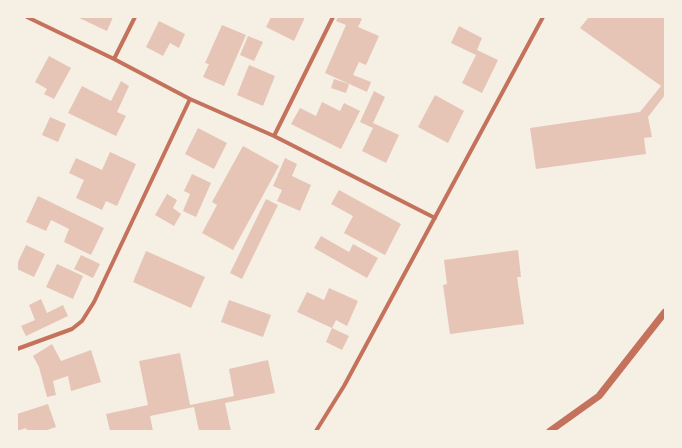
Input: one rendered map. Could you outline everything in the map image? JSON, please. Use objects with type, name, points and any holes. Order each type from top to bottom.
[{"type":"street","points":[[27,17],[190,98],[274,136],[435,218]]},
{"type":"street","points":[[114,59],[135,17]]},
{"type":"street","points":[[274,136],[333,17]]},
{"type":"street","points":[[316,431],[344,386],[543,17]]},
{"type":"street","points":[[17,349],[72,329],[82,321],[94,302],[190,98]]},
{"type":"street","points":[[550,431],[599,396],[665,312]]},
{"type":"building","points":[[77,17],[113,17],[107,31]]},
{"type":"building","points":[[271,17],[305,17],[294,41],[266,27]]},
{"type":"building","points":[[338,17],[358,17],[362,19],[358,27],[379,36],[366,65],[359,62],[353,75],[371,82],[367,92],[325,73],[346,25],[336,21]]},
{"type":"building","points":[[589,17],[665,17],[665,95],[648,117],[652,137],[644,138],[646,154],[536,169],[530,128],[640,112],[661,86],[580,28]]},
{"type":"building","points":[[159,21],[185,34],[179,48],[170,43],[163,56],[146,47]]},
{"type":"building","points":[[222,25],[246,35],[224,86],[203,77],[209,64],[205,63]]},
{"type":"building","points":[[459,26],[482,38],[477,50],[498,60],[482,93],[462,83],[476,55],[451,43]]},
{"type":"building","points":[[248,36],[263,42],[254,61],[240,55]]},
{"type":"building","points":[[49,56],[71,68],[54,99],[44,94],[47,89],[35,82]]},
{"type":"building","points":[[249,65],[275,76],[263,106],[237,95]]},
{"type":"building","points":[[334,79],[349,84],[346,93],[331,88]]},
{"type":"building","points":[[121,81],[129,86],[117,112],[126,116],[116,136],[68,113],[82,86],[111,101]]},
{"type":"building","points":[[374,91],[385,97],[373,123],[399,135],[386,163],[362,151],[373,128],[360,122]]},
{"type":"building","points":[[435,95],[464,111],[448,143],[418,127]]},
{"type":"building","points":[[322,102],[340,111],[344,103],[360,111],[341,149],[291,124],[300,108],[316,116]]},
{"type":"building","points":[[50,117],[66,124],[58,142],[42,135]]},
{"type":"building","points":[[198,128],[227,143],[214,169],[185,154]]},
{"type":"building","points":[[243,146],[279,166],[233,250],[202,233],[217,205],[212,202]]},
{"type":"building","points":[[110,152],[136,164],[117,206],[106,201],[102,210],[76,198],[84,180],[69,173],[76,158],[102,170]]},
{"type":"building","points":[[285,158],[297,164],[292,176],[311,185],[300,211],[277,201],[282,190],[273,186]]},
{"type":"building","points":[[192,174],[211,183],[196,217],[183,211],[190,194],[184,191]]},
{"type":"building","points":[[339,190],[401,224],[385,255],[344,233],[353,216],[331,204]]},
{"type":"building","points":[[167,194],[177,200],[173,208],[181,214],[174,226],[155,215]]},
{"type":"building","points":[[38,196],[104,228],[91,255],[64,242],[69,229],[51,220],[46,231],[26,222]]},
{"type":"building","points":[[266,199],[278,205],[242,279],[230,273]]},
{"type":"building","points":[[321,236],[349,252],[353,244],[378,258],[367,278],[314,248]]},
{"type":"building","points":[[26,245],[45,254],[34,277],[17,269],[17,264]]},
{"type":"building","points":[[518,250],[521,277],[517,277],[524,324],[450,334],[443,285],[447,284],[444,260]]},
{"type":"building","points":[[146,251],[205,277],[191,308],[133,282]]},
{"type":"building","points":[[81,255],[100,264],[93,278],[74,269]]},
{"type":"building","points":[[57,264],[83,276],[73,299],[46,287]]},
{"type":"building","points":[[329,288],[358,301],[347,326],[336,320],[332,328],[297,312],[307,292],[324,300]]},
{"type":"building","points":[[41,299],[47,313],[63,305],[68,316],[26,336],[21,326],[35,320],[29,305]]},
{"type":"building","points":[[229,300],[271,315],[263,337],[221,322]]},
{"type":"building","points":[[332,328],[349,336],[342,350],[326,342]]},
{"type":"building","points":[[52,344],[61,361],[91,350],[101,382],[71,391],[68,376],[53,381],[56,395],[47,397],[39,367],[33,356]]},
{"type":"building","points":[[180,353],[190,405],[234,396],[229,369],[268,360],[275,393],[225,403],[231,431],[199,431],[194,407],[150,416],[153,431],[110,431],[106,414],[148,405],[139,361]]},
{"type":"building","points":[[48,404],[56,427],[44,431],[27,431],[26,428],[17,431],[17,414]]}]
